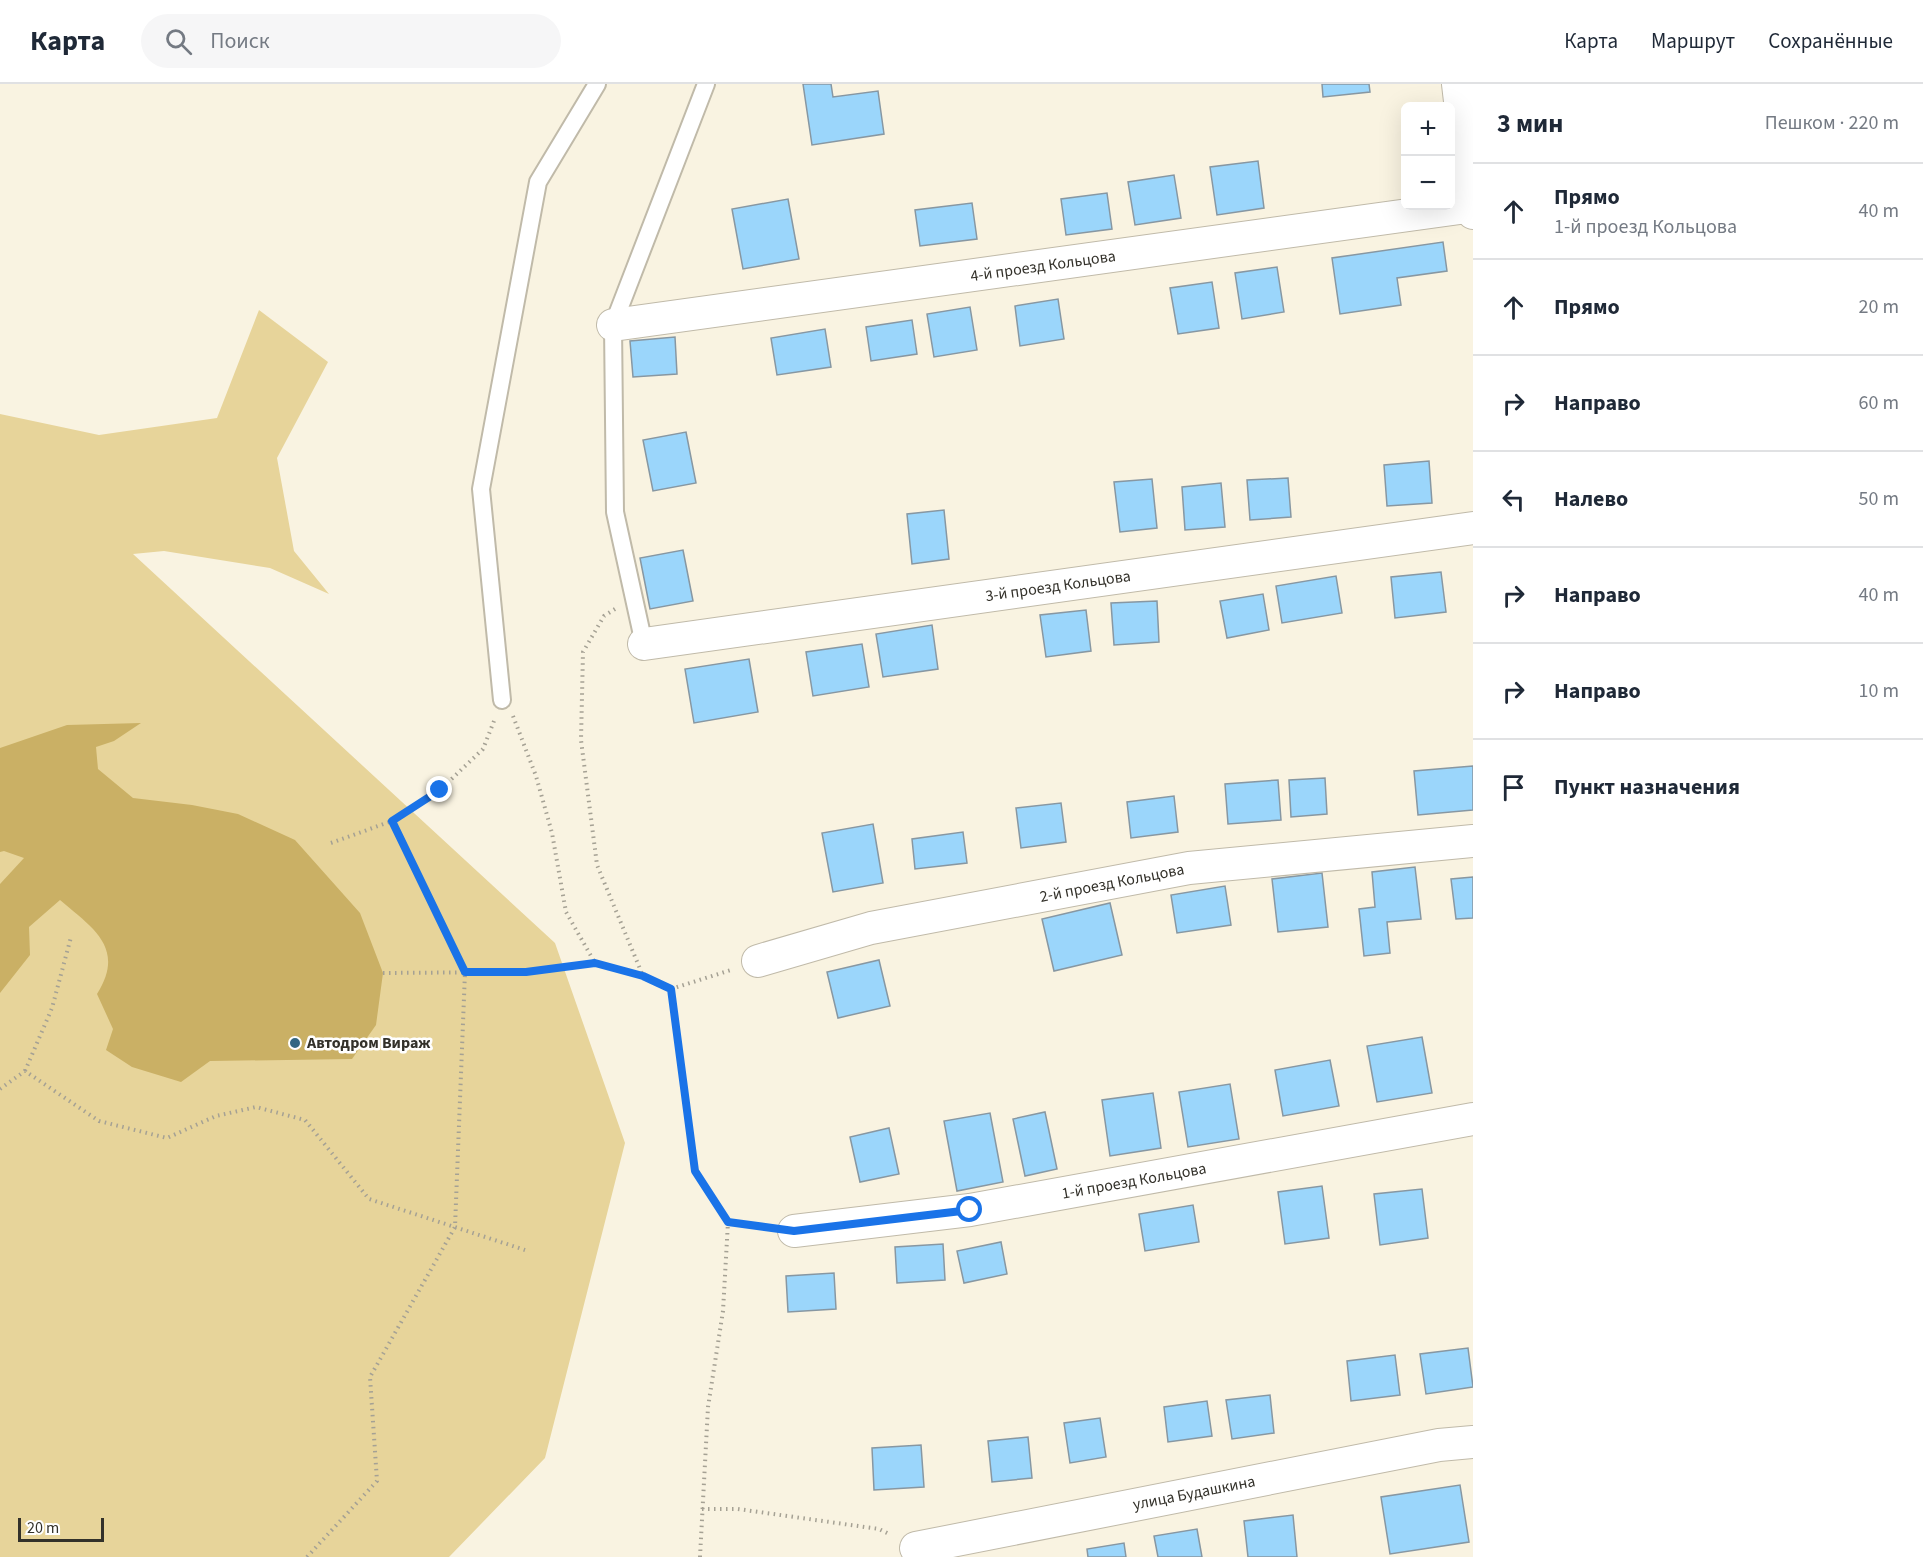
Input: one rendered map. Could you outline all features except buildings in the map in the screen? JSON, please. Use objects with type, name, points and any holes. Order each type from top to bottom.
[{"type":"street","points":[[1458,84],[1473,208]]},
{"type":"street","name":"4-й проезд Кольцова","points":[[613,325],[1473,208]]},
{"type":"street","name":"3-й проезд Кольцова","points":[[644,644],[1473,528]]},
{"type":"street","name":"2-й проезд Кольцова","points":[[758,961],[871,928],[1189,868],[1473,841]]},
{"type":"street","name":"1-й проезд Кольцова","points":[[794,1231],[970,1210],[1473,1119]]},
{"type":"street","name":"улица Будашкина","points":[[916,1548],[1439,1445],[1473,1442]]},
{"type":"lane","points":[[502,700],[482,489],[538,182],[597,84]]},
{"type":"lane","points":[[644,644],[615,512],[613,325],[706,84]]},
{"type":"path","points":[[634,598],[604,616],[583,652],[581,740],[597,865],[643,976]]},
{"type":"path","points":[[331,843],[392,821],[440,790],[483,749],[502,700]]},
{"type":"path","points":[[502,700],[517,722],[536,776],[552,833],[566,912],[595,963]]},
{"type":"path","points":[[307,1557],[377,1481],[370,1377],[455,1227],[465,972],[392,821]]},
{"type":"path","points":[[0,1089],[25,1071],[52,1008],[71,936]]},
{"type":"path","points":[[383,973],[526,972],[595,963],[643,976],[671,989],[758,961]]},
{"type":"path","points":[[671,989],[695,1171],[728,1222],[723,1311],[708,1407],[700,1557]]},
{"type":"path","points":[[25,1071],[99,1121],[167,1138],[216,1116],[256,1107],[305,1120],[369,1199],[525,1250]]},
{"type":"path","points":[[728,1222],[794,1231]]},
{"type":"path","points":[[702,1509],[738,1509],[879,1529],[916,1548]]},
{"type":"shaded area","name":"Автодром Вираж","points":[[259,310],[328,362],[277,458],[294,551],[329,594],[270,568],[164,551],[133,554],[555,943],[625,1143],[545,1458],[449,1557],[0,1557],[0,414],[99,435],[217,418]]},
{"type":"shaded area","points":[[141,723],[114,741],[96,747],[98,769],[133,798],[192,805],[238,814],[295,840],[360,913],[383,973],[376,1025],[352,1059],[210,1061],[181,1082],[132,1067],[106,1050],[113,1029],[97,994],[105,978],[108,964],[107,951],[94,930],[60,900],[29,927],[30,955],[0,993],[0,884],[24,858],[4,851],[0,852],[0,748],[67,725]]},
{"type":"place","name":"Автодром Вираж","points":[[295,1043]]},
{"type":"route","points":[[440,790],[392,821],[465,972],[526,972],[595,963],[643,976],[671,989],[695,1171],[728,1222],[794,1231],[970,1210]]}]
